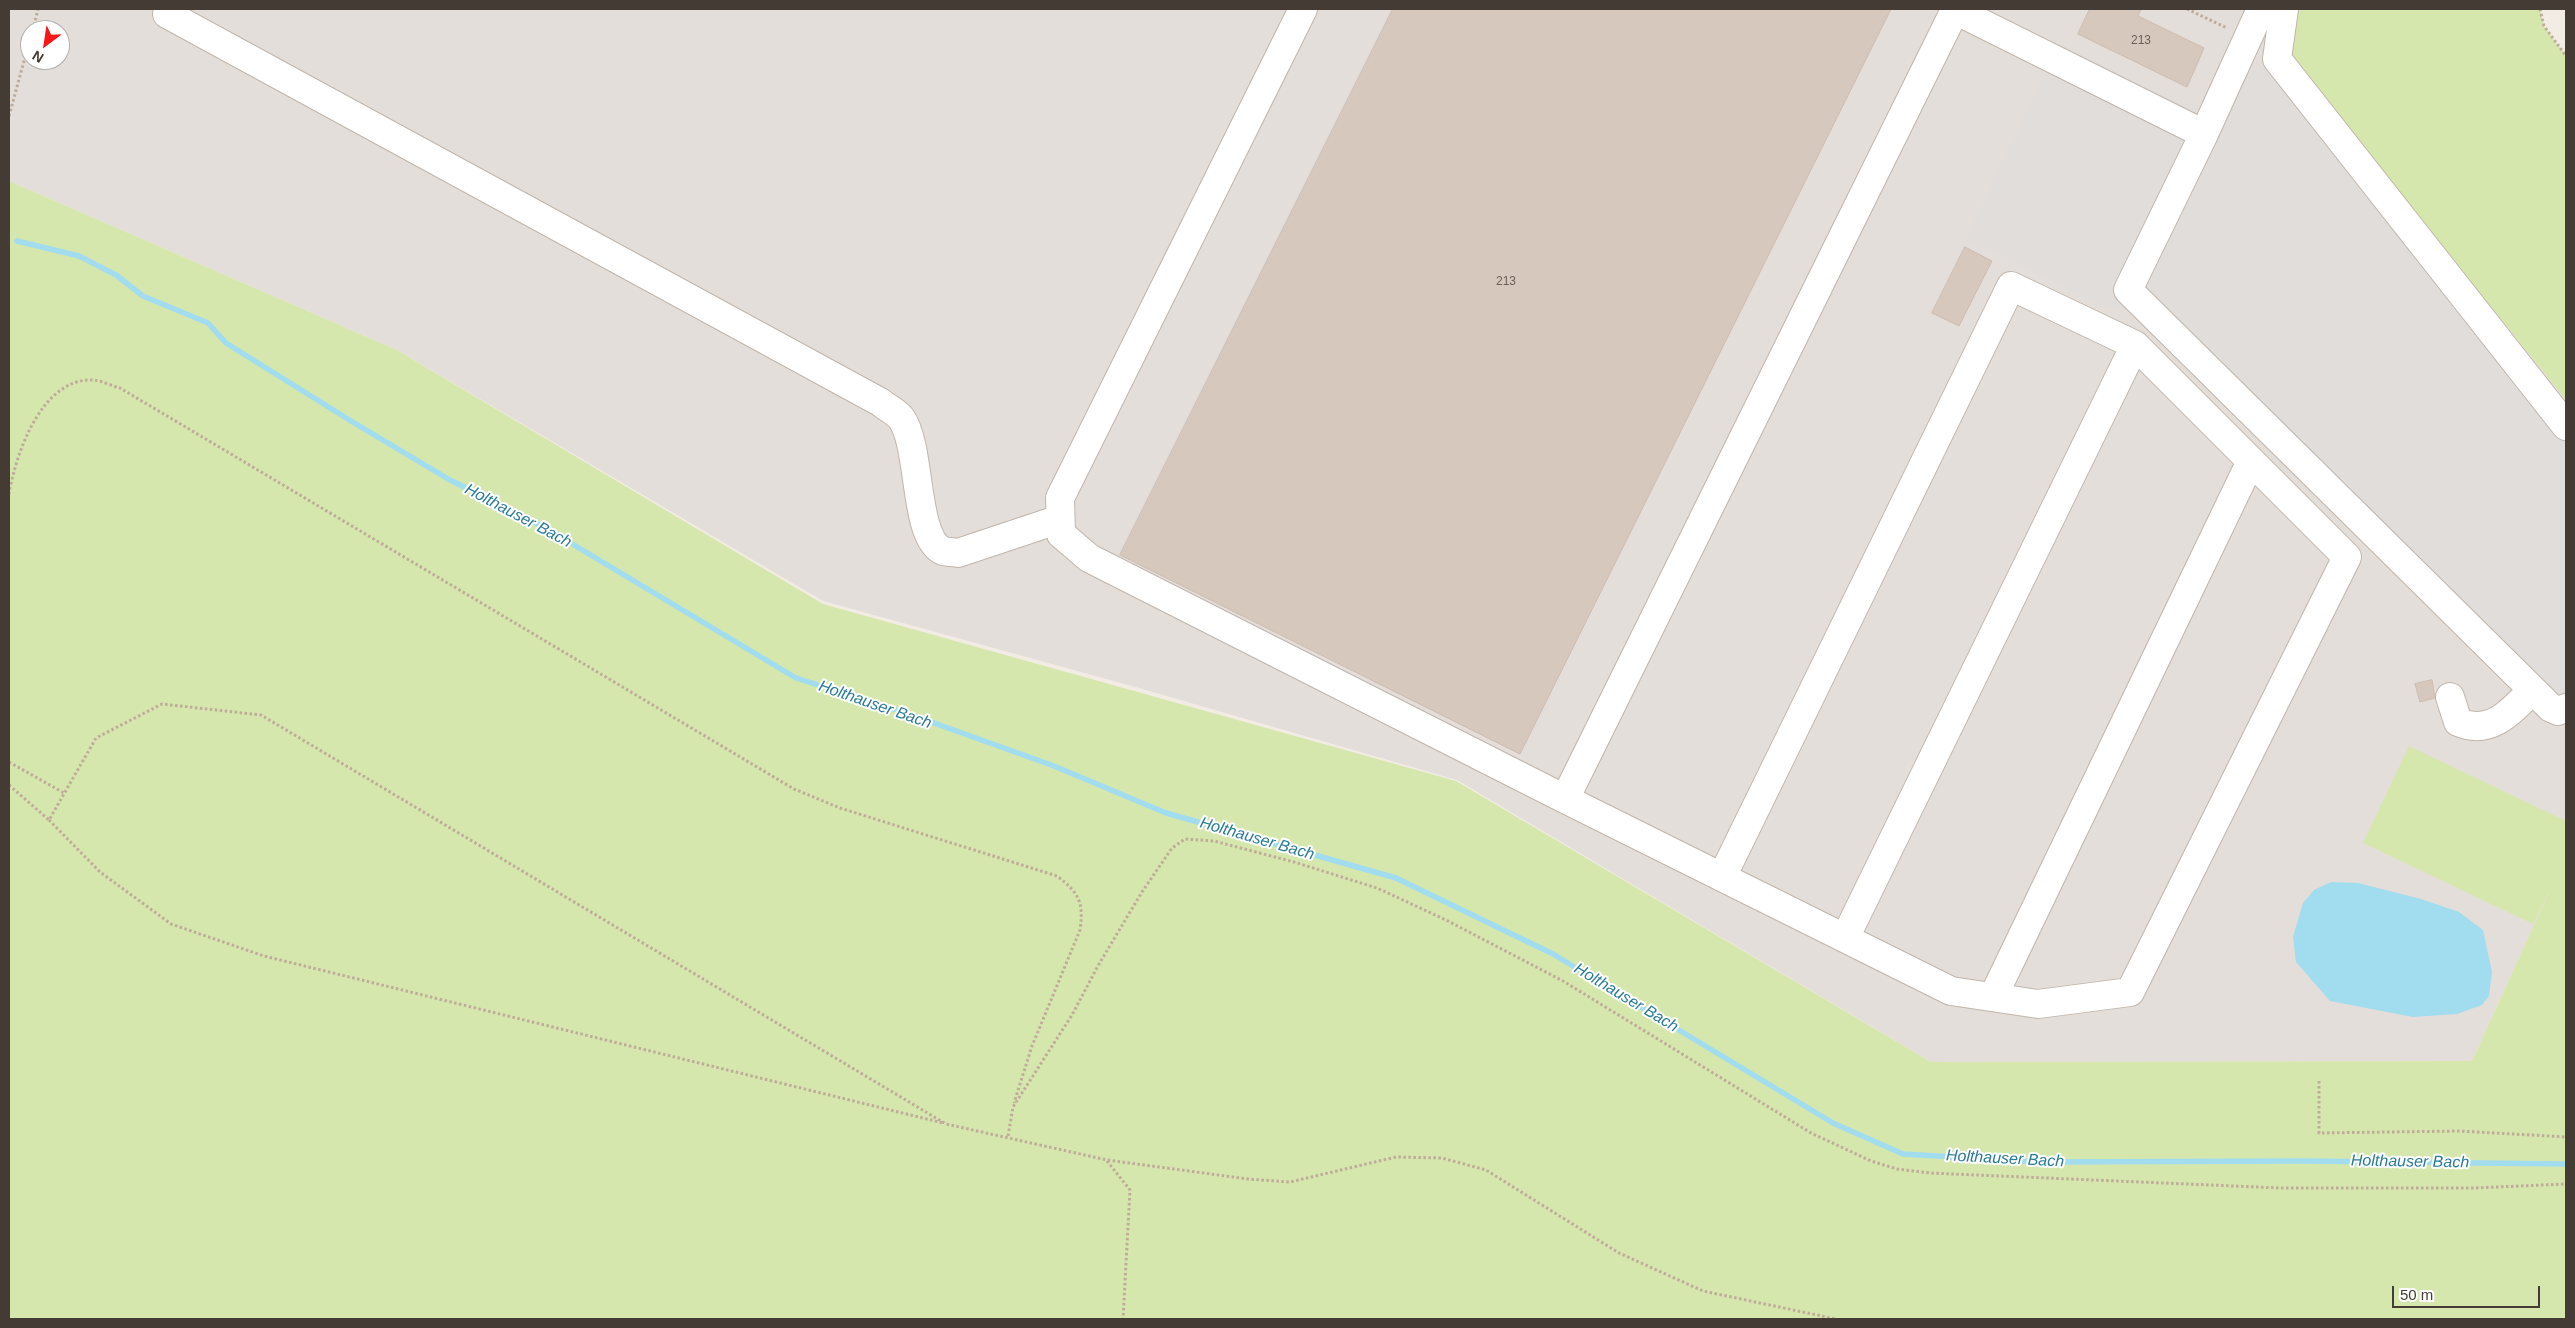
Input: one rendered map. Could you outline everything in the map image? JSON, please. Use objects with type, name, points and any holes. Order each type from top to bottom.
[{"type":"lane","points":[[1303,9],[1060,498],[1061,534],[1090,558],[1565,799],[1722,877],[1845,938],[1951,990],[2038,1004],[2130,992],[2347,557],[2135,345],[2011,286],[1722,877]]},
{"type":"lane","points":[[2261,9],[2204,134],[2128,290],[2532,690],[2551,708],[2558,711],[2566,708]]},
{"type":"lane","points":[[2284,9],[2277,59],[2566,426]]},
{"type":"lane","points":[[1565,799],[1954,10],[2204,134]]},
{"type":"lane","points":[[167,14],[880,402],[901,418],[912,442],[925,526],[931,540],[942,550],[958,553],[1060,519]]},
{"type":"lane","points":[[1845,938],[2135,345]]},
{"type":"lane","points":[[1993,997],[2251,461]]},
{"type":"lane","points":[[2450,697],[2458,722],[2471,728],[2493,724],[2532,690]]},
{"type":"path","points":[[2187,9],[2247,38]]},
{"type":"path","points":[[2540,9],[2544,26],[2566,56]]},
{"type":"path","points":[[9,116],[22,70]]},
{"type":"path","points":[[9,494],[30,426],[59,390],[94,380],[120,388],[794,789],[840,808],[1057,876],[1075,890],[1083,911],[1080,930],[1032,1046],[1013,1107],[1008,1136]]},
{"type":"path","points":[[49,820],[96,738],[162,704],[261,715],[946,1124]]},
{"type":"path","points":[[9,762],[64,793]]},
{"type":"path","points":[[9,785],[49,820],[100,872],[171,924],[264,956],[946,1124],[1008,1136],[1107,1160],[1248,1179],[1290,1182],[1396,1157],[1442,1158],[1486,1170],[1619,1253],[1703,1292],[1836,1319]]},
{"type":"path","points":[[1013,1107],[1072,1015],[1098,964],[1172,848],[1185,839],[1214,841],[1294,862],[1377,888],[1446,920],[1563,981],[1811,1133],[1857,1155],[1897,1169],[1930,1173],[2094,1182],[2280,1188],[2474,1188],[2566,1184]]},
{"type":"path","points":[[2319,1081],[2319,1133],[2459,1131],[2566,1137]]},
{"type":"path","points":[[1107,1160],[1130,1190],[1123,1319]]},
{"type":"shaded area","points":[[9,9],[2292,9],[2293,60],[2566,400],[2566,855],[2472,1061],[1931,1062],[1457,780],[1139,688],[823,601],[397,350],[9,181]]},
{"type":"shaded area","points":[[2061,45],[2185,106],[2202,105],[2267,62],[2566,441],[2566,714],[2149,301],[2106,308],[1965,239]]},
{"type":"green space","points":[[2292,9],[2540,9],[2544,26],[2566,56],[2566,400],[2293,60]]},
{"type":"green space","points":[[9,181],[397,350],[823,604],[1456,781],[1931,1062],[2472,1061],[2554,881],[2533,924],[2363,843],[2409,746],[2566,821],[2566,1319],[9,1319]]},
{"type":"water","points":[[2331,882],[2358,883],[2421,899],[2459,912],[2483,930],[2492,972],[2489,996],[2482,1005],[2457,1014],[2413,1017],[2330,1001],[2296,962],[2293,937],[2303,903],[2314,890]]},
{"type":"building","points":[[1393,9],[1891,9],[1520,754],[1120,555]]},
{"type":"building","points":[[2090,9],[2141,9],[2138,16],[2204,48],[2187,87],[2078,34]]},
{"type":"building","points":[[1965,247],[1992,261],[1959,326],[1932,313]]},
{"type":"building","points":[[2432,680],[2435,698],[2420,702],[2415,684]]},
{"type":"waterway","name":"Holthauser Bach","points":[[17,241],[79,256],[116,275],[143,296],[208,323],[226,343],[351,421],[450,480],[544,527],[796,678],[909,714],[1054,766],[1166,813],[1396,878],[1553,954],[1833,1123],[1903,1154],[2039,1162],[2302,1161],[2566,1164]]}]
